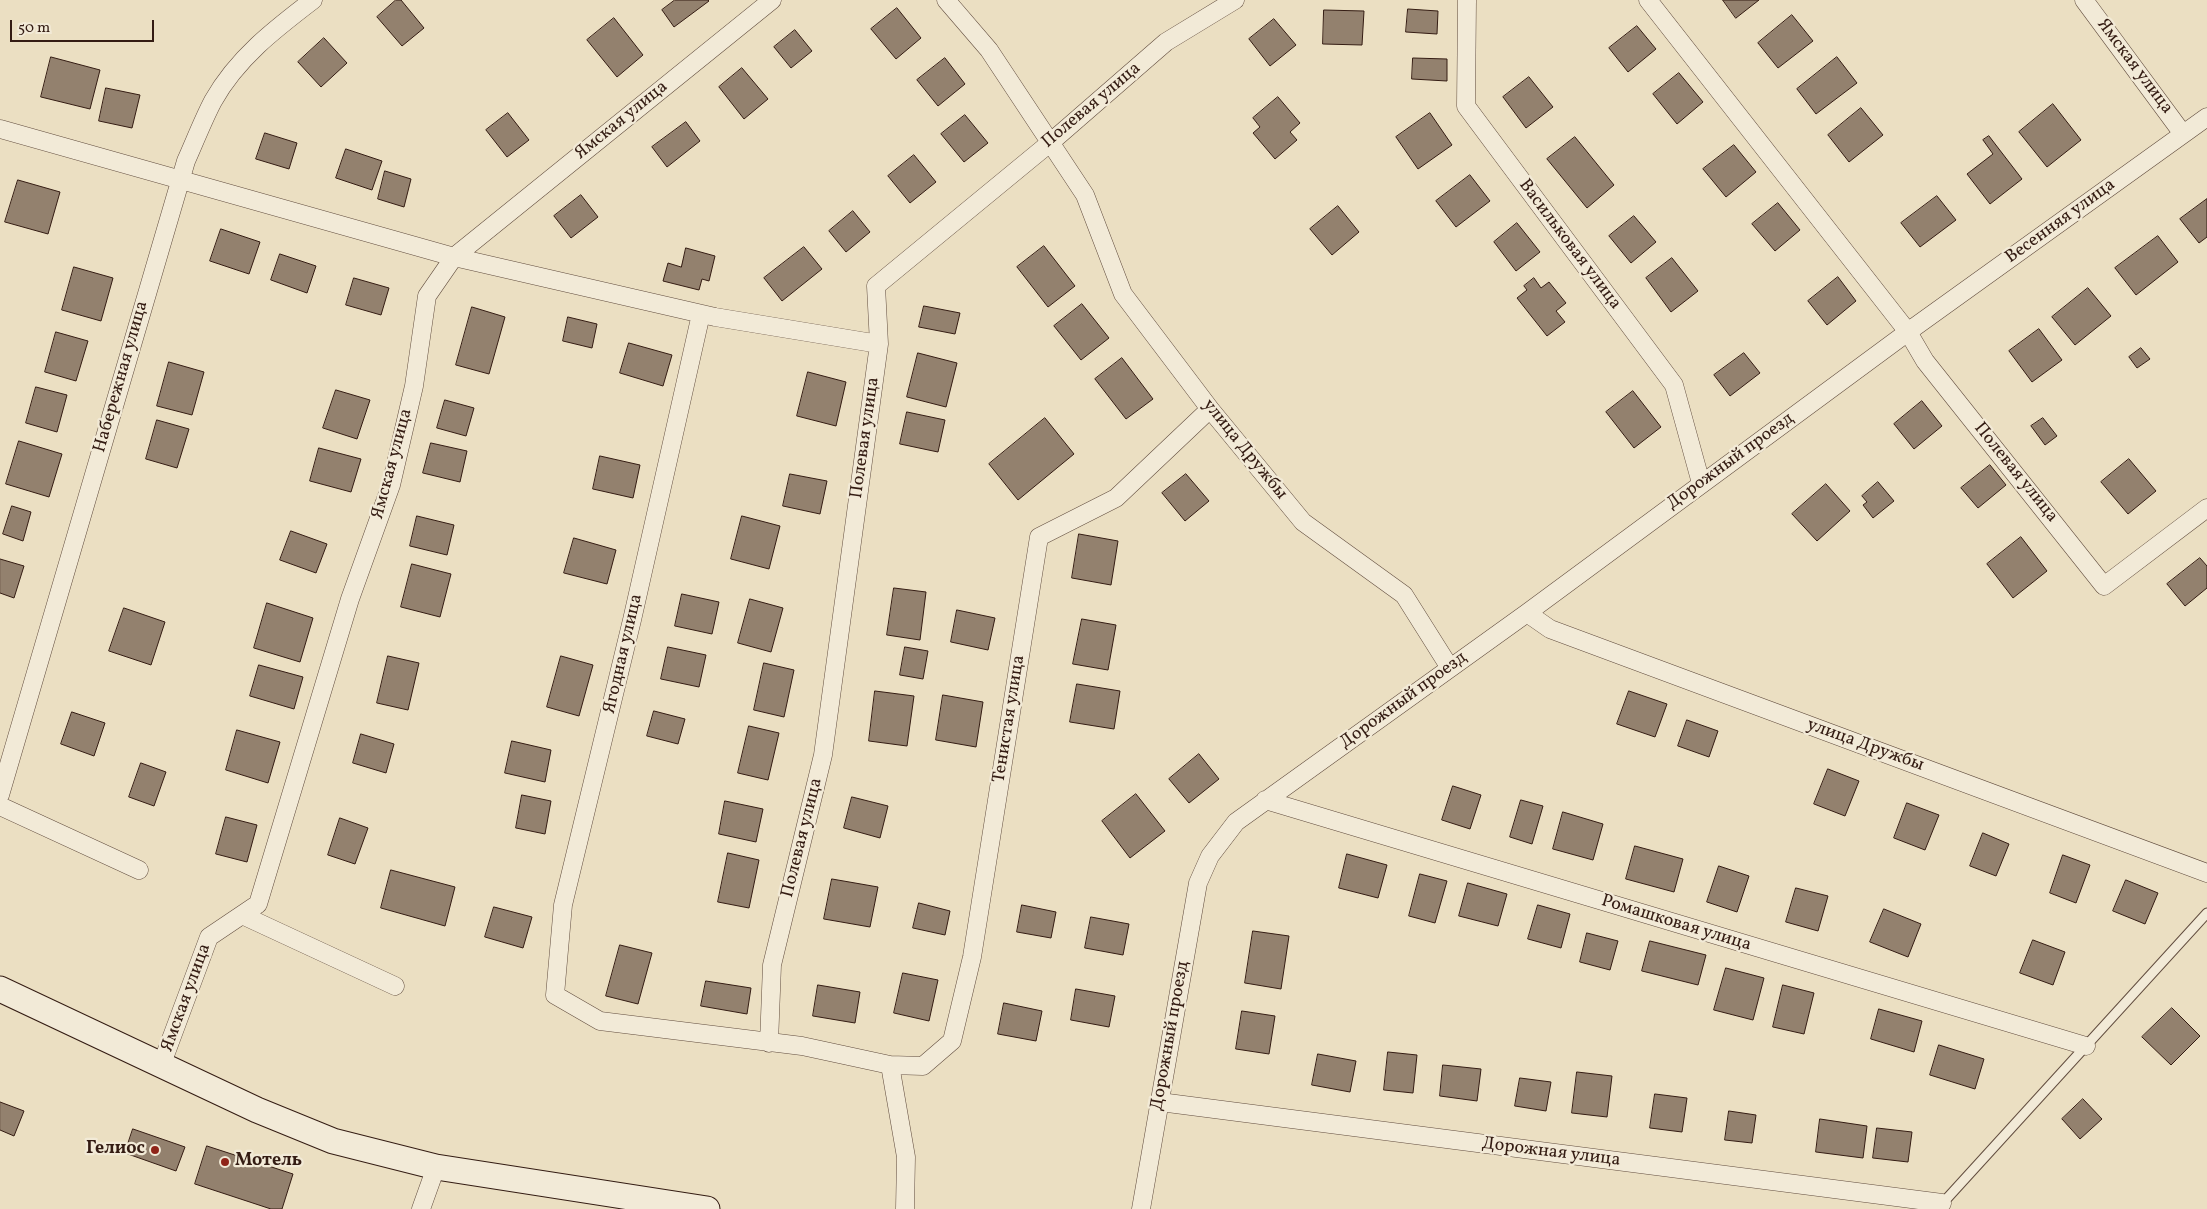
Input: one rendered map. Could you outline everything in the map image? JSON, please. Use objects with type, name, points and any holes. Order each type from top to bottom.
[{"type":"main road","points":[[0,989],[257,1110],[333,1141],[436,1167],[707,1209]]},
{"type":"street","name":"Набережная улица","points":[[0,795],[180,178],[213,101],[232,73],[263,39],[313,0]]},
{"type":"street","name":"Ямская улица","points":[[161,1066],[209,936],[258,904],[350,599],[391,485],[414,386],[427,296],[454,256],[772,0]]},
{"type":"street","name":"улица Дружбы","points":[[946,0],[989,50],[1085,195],[1123,294],[1210,409],[1303,522],[1404,595],[1450,668]]},
{"type":"street","name":"Полевая улица","points":[[769,1043],[772,965],[823,755],[879,344],[876,286],[1051,142],[1166,42],[1235,0]]},
{"type":"street","points":[[1648,0],[1907,333]]},
{"type":"street","name":"Ямская улица","points":[[2084,0],[2183,134]]},
{"type":"street","name":"Васильковая улица","points":[[1467,1],[1466,106],[1674,386],[1701,484]]},
{"type":"street","name":"Весенняя улица","points":[[1907,333],[2207,117]]},
{"type":"street","points":[[0,129],[454,256],[701,314],[879,344]]},
{"type":"street","name":"Ягодная улица","points":[[701,314],[632,620],[564,905],[555,996],[600,1021],[769,1043]]},
{"type":"street","name":"Полевая улица","points":[[1907,333],[1925,361],[2109,582],[2207,508]]},
{"type":"street","name":"Дорожный проезд","points":[[1141,1209],[1198,884],[1210,856],[1236,822],[1527,613],[1907,333]]},
{"type":"street","name":"Тенистая улица","points":[[890,1065],[923,1066],[952,1041],[972,957],[1039,537],[1116,498],[1210,409]]},
{"type":"street","name":"улица Дружбы","points":[[1527,613],[1550,629],[2207,873]]},
{"type":"street","name":"Ромашковая улица","points":[[1266,800],[2086,1046]]},
{"type":"street","points":[[0,806],[139,870]]},
{"type":"street","points":[[242,915],[395,986]]},
{"type":"street","points":[[769,1043],[802,1046],[890,1065],[906,1157],[905,1209]]},
{"type":"street","name":"Дорожная улица","points":[[1160,1102],[1940,1206]]},
{"type":"street","points":[[421,1209],[436,1167]]},
{"type":"lane","points":[[1940,1206],[2207,913]]},
{"type":"building","points":[[396,0],[401,0],[424,28],[402,46],[377,17]]},
{"type":"building","points":[[675,0],[709,1],[674,27],[662,10]]},
{"type":"building","points":[[1723,0],[1759,0],[1736,18]]},
{"type":"building","points":[[897,8],[921,38],[896,59],[871,29]]},
{"type":"building","points":[[1408,9],[1438,11],[1437,34],[1406,32]]},
{"type":"building","points":[[1324,10],[1364,11],[1362,45],[1323,44]]},
{"type":"building","points":[[1792,15],[1813,41],[1778,68],[1758,43]]},
{"type":"building","points":[[614,18],[643,55],[617,77],[587,40]]},
{"type":"building","points":[[1274,19],[1296,45],[1270,66],[1249,39]]},
{"type":"building","points":[[1637,26],[1656,49],[1628,72],[1609,48]]},
{"type":"building","points":[[795,30],[812,51],[791,68],[774,47]]},
{"type":"building","points":[[324,38],[347,63],[321,87],[298,62]]},
{"type":"building","points":[[51,57],[100,70],[90,109],[41,97]]},
{"type":"building","points":[[1837,57],[1857,83],[1816,114],[1797,89]]},
{"type":"building","points":[[945,58],[965,84],[938,106],[917,80]]},
{"type":"building","points":[[1413,58],[1447,59],[1447,81],[1412,79]]},
{"type":"building","points":[[742,68],[768,99],[744,119],[719,87]]},
{"type":"building","points":[[1679,73],[1703,102],[1677,124],[1653,94]]},
{"type":"building","points":[[1529,77],[1553,107],[1526,128],[1503,97]]},
{"type":"building","points":[[106,88],[140,95],[132,128],[99,121]]},
{"type":"building","points":[[1278,97],[1300,123],[1290,132],[1297,140],[1275,159],[1253,133],[1260,127],[1253,118]]},
{"type":"building","points":[[2053,104],[2081,140],[2047,167],[2019,132]]},
{"type":"building","points":[[1861,108],[1883,135],[1849,162],[1828,135]]},
{"type":"building","points":[[508,113],[529,140],[507,157],[486,130]]},
{"type":"building","points":[[1430,113],[1452,145],[1418,169],[1396,137]]},
{"type":"building","points":[[965,115],[988,143],[964,162],[941,134]]},
{"type":"building","points":[[686,122],[700,141],[667,167],[652,147]]},
{"type":"building","points":[[265,133],[297,143],[289,169],[256,159]]},
{"type":"building","points":[[1989,136],[2022,179],[1990,204],[1967,174],[1993,154],[1983,140]]},
{"type":"building","points":[[1575,137],[1614,185],[1587,208],[1547,159]]},
{"type":"building","points":[[1734,145],[1756,172],[1726,197],[1703,169]]},
{"type":"building","points":[[346,149],[382,161],[372,190],[336,178]]},
{"type":"building","points":[[914,155],[936,182],[910,203],[888,176]]},
{"type":"building","points":[[385,171],[411,179],[404,207],[378,199]]},
{"type":"building","points":[[1470,175],[1490,201],[1456,227],[1436,201]]},
{"type":"building","points":[[18,180],[60,192],[48,234],[5,222]]},
{"type":"building","points":[[581,195],[598,217],[571,238],[554,216]]},
{"type":"building","points":[[1937,196],[1956,220],[1920,247],[1901,223]]},
{"type":"building","points":[[2207,199],[2207,237],[2199,243],[2180,219]]},
{"type":"building","points":[[1778,203],[1800,230],[1775,251],[1752,224]]},
{"type":"building","points":[[1338,206],[1359,232],[1332,255],[1310,229]]},
{"type":"building","points":[[853,211],[870,232],[846,252],[829,231]]},
{"type":"building","points":[[1634,216],[1656,242],[1631,263],[1609,236]]},
{"type":"building","points":[[1517,223],[1540,252],[1516,271],[1494,242]]},
{"type":"building","points":[[221,229],[260,242],[249,274],[210,261]]},
{"type":"building","points":[[2158,236],[2178,262],[2136,295],[2115,268]]},
{"type":"building","points":[[1044,246],[1075,286],[1048,307],[1017,267]]},
{"type":"building","points":[[804,247],[822,269],[782,301],[764,278]]},
{"type":"building","points":[[686,248],[715,256],[709,281],[702,279],[699,290],[663,281],[668,263],[681,267]]},
{"type":"building","points":[[280,254],[316,266],[307,293],[271,280]]},
{"type":"building","points":[[1672,258],[1698,291],[1671,312],[1646,278]]},
{"type":"building","points":[[74,267],[113,278],[101,321],[62,310]]},
{"type":"building","points":[[1838,277],[1856,301],[1827,325],[1808,301]]},
{"type":"building","points":[[354,278],[389,288],[381,315],[346,305]]},
{"type":"building","points":[[1534,278],[1541,288],[1549,282],[1566,303],[1556,311],[1565,322],[1547,336],[1517,298],[1527,290],[1524,286]]},
{"type":"building","points":[[2088,288],[2111,316],[2075,345],[2052,317]]},
{"type":"building","points":[[1082,304],[1109,338],[1081,360],[1054,326]]},
{"type":"building","points":[[924,306],[960,313],[955,334],[919,327]]},
{"type":"building","points":[[472,307],[505,317],[489,374],[456,365]]},
{"type":"building","points":[[568,317],[597,324],[592,348],[563,341]]},
{"type":"building","points":[[2039,329],[2062,360],[2032,382],[2009,351]]},
{"type":"building","points":[[56,332],[88,341],[76,381],[45,372]]},
{"type":"building","points":[[629,343],[672,355],[663,386],[620,373]]},
{"type":"building","points":[[2141,348],[2150,359],[2137,368],[2129,357]]},
{"type":"building","points":[[918,353],[957,363],[946,407],[907,397]]},
{"type":"building","points":[[1744,353],[1760,373],[1730,396],[1714,375]]},
{"type":"building","points":[[1122,358],[1153,399],[1126,419],[1095,379]]},
{"type":"building","points":[[169,362],[204,372],[192,415],[157,406]]},
{"type":"building","points":[[808,372],[846,382],[836,426],[797,416]]},
{"type":"building","points":[[36,387],[67,395],[57,432],[26,423]]},
{"type":"building","points":[[336,390],[370,400],[357,439],[323,428]]},
{"type":"building","points":[[1633,391],[1661,427],[1634,448],[1606,412]]},
{"type":"building","points":[[445,400],[474,408],[466,436],[437,428]]},
{"type":"building","points":[[1922,401],[1942,426],[1914,449],[1894,424]]},
{"type":"building","points":[[907,412],[945,420],[938,452],[900,444]]},
{"type":"building","points":[[1045,418],[1074,454],[1018,500],[989,464]]},
{"type":"building","points":[[2043,418],[2057,436],[2045,445],[2031,426]]},
{"type":"building","points":[[157,420],[189,429],[177,468],[146,459]]},
{"type":"building","points":[[19,441],[62,454],[49,497],[6,484]]},
{"type":"building","points":[[431,443],[467,451],[460,482],[423,473]]},
{"type":"building","points":[[319,448],[361,459],[351,492],[310,481]]},
{"type":"building","points":[[600,456],[640,465],[633,498],[593,489]]},
{"type":"building","points":[[2129,459],[2156,491],[2128,514],[2101,482]]},
{"type":"building","points":[[1990,465],[2006,485],[1978,508],[1961,488]]},
{"type":"building","points":[[790,474],[827,481],[820,514],[783,506]]},
{"type":"building","points":[[1186,474],[1209,501],[1185,521],[1162,493]]},
{"type":"building","points":[[1878,482],[1894,501],[1873,518],[1863,505],[1867,502],[1862,496]]},
{"type":"building","points":[[1826,484],[1850,511],[1817,541],[1792,514]]},
{"type":"building","points":[[12,506],[31,512],[23,541],[3,534]]},
{"type":"building","points":[[417,516],[454,525],[447,555],[410,546]]},
{"type":"building","points":[[742,516],[780,526],[769,569],[731,559]]},
{"type":"building","points":[[291,531],[327,544],[316,573],[280,560]]},
{"type":"building","points":[[1079,534],[1118,541],[1111,585],[1072,578]]},
{"type":"building","points":[[2021,537],[2047,571],[2013,598],[1987,564]]},
{"type":"building","points":[[574,538],[616,550],[607,584],[564,573]]},
{"type":"building","points":[[2200,558],[2207,566],[2207,588],[2185,606],[2167,584]]},
{"type":"building","points":[[0,559],[24,566],[14,598],[0,593]]},
{"type":"building","points":[[412,564],[451,574],[440,617],[401,607]]},
{"type":"building","points":[[894,588],[926,592],[920,640],[887,635]]},
{"type":"building","points":[[682,594],[719,602],[712,634],[675,626]]},
{"type":"building","points":[[750,599],[783,608],[771,652],[738,643]]},
{"type":"building","points":[[267,603],[313,618],[300,662],[254,648]]},
{"type":"building","points":[[124,608],[165,622],[151,665],[109,651]]},
{"type":"building","points":[[957,610],[995,618],[988,650],[951,642]]},
{"type":"building","points":[[1082,619],[1116,625],[1108,670],[1073,664]]},
{"type":"building","points":[[668,647],[706,655],[699,687],[661,679]]},
{"type":"building","points":[[905,647],[928,651],[923,679],[900,675]]},
{"type":"building","points":[[388,656],[419,663],[408,710],[377,703]]},
{"type":"building","points":[[561,656],[593,665],[579,716],[547,707]]},
{"type":"building","points":[[764,663],[794,670],[784,717],[754,710]]},
{"type":"building","points":[[259,665],[303,677],[294,709],[250,696]]},
{"type":"building","points":[[1077,684],[1120,691],[1114,729],[1070,722]]},
{"type":"building","points":[[875,691],[914,696],[907,746],[869,741]]},
{"type":"building","points":[[1629,691],[1667,704],[1655,737],[1617,724]]},
{"type":"building","points":[[943,695],[983,702],[976,747],[936,740]]},
{"type":"building","points":[[654,711],[685,719],[678,744],[647,736]]},
{"type":"building","points":[[72,712],[105,723],[94,756],[61,744]]},
{"type":"building","points":[[1687,720],[1718,731],[1709,757],[1678,746]]},
{"type":"building","points":[[749,726],[779,733],[768,780],[738,773]]},
{"type":"building","points":[[237,730],[280,742],[268,783],[226,770]]},
{"type":"building","points":[[361,734],[394,744],[386,773],[353,763]]},
{"type":"building","points":[[512,741],[551,750],[545,782],[505,773]]},
{"type":"building","points":[[1199,754],[1219,779],[1189,803],[1169,779]]},
{"type":"building","points":[[141,763],[166,772],[154,806],[129,797]]},
{"type":"building","points":[[1828,769],[1859,781],[1845,816],[1814,804]]},
{"type":"building","points":[[1453,786],[1481,795],[1470,829],[1442,820]]},
{"type":"building","points":[[1136,794],[1165,831],[1130,858],[1102,821]]},
{"type":"building","points":[[522,795],[551,801],[545,834],[516,828]]},
{"type":"building","points":[[852,797],[888,806],[880,838],[844,828]]},
{"type":"building","points":[[1521,800],[1543,806],[1532,844],[1510,837]]},
{"type":"building","points":[[725,801],[763,809],[756,842],[719,834]]},
{"type":"building","points":[[1907,803],[1939,815],[1925,850],[1894,838]]},
{"type":"building","points":[[1563,812],[1603,824],[1593,860],[1553,849]]},
{"type":"building","points":[[226,817],[257,825],[247,862],[216,854]]},
{"type":"building","points":[[340,818],[368,828],[355,864],[328,855]]},
{"type":"building","points":[[1983,833],[2009,844],[1996,876],[1970,866]]},
{"type":"building","points":[[1635,846],[1683,859],[1674,892],[1626,879]]},
{"type":"building","points":[[728,853],[759,860],[749,908],[718,902]]},
{"type":"building","points":[[1347,854],[1387,865],[1378,898],[1339,888]]},
{"type":"building","points":[[2063,855],[2090,865],[2076,903],[2050,893]]},
{"type":"building","points":[[1719,866],[1749,876],[1737,912],[1707,902]]},
{"type":"building","points":[[391,870],[455,887],[445,926],[381,908]]},
{"type":"building","points":[[1420,874],[1447,881],[1435,923],[1409,916]]},
{"type":"building","points":[[832,879],[878,887],[870,927],[824,919]]},
{"type":"building","points":[[2126,880],[2158,893],[2145,924],[2113,911]]},
{"type":"building","points":[[1468,883],[1507,894],[1498,926],[1459,916]]},
{"type":"building","points":[[1796,888],[1828,896],[1818,931],[1786,922]]},
{"type":"building","points":[[919,903],[950,911],[945,935],[913,928]]},
{"type":"building","points":[[1022,905],[1056,912],[1051,938],[1017,932]]},
{"type":"building","points":[[1538,905],[1570,914],[1561,948],[1528,939]]},
{"type":"building","points":[[494,907],[532,917],[523,948],[485,937]]},
{"type":"building","points":[[1884,909],[1921,924],[1908,957],[1870,942]]},
{"type":"building","points":[[1091,917],[1129,924],[1123,955],[1085,948]]},
{"type":"building","points":[[1253,931],[1289,936],[1281,989],[1245,983]]},
{"type":"building","points":[[1587,933],[1618,941],[1610,970],[1580,962]]},
{"type":"building","points":[[2033,940],[2065,952],[2053,985],[2020,973]]},
{"type":"building","points":[[1650,941],[1706,955],[1698,985],[1642,971]]},
{"type":"building","points":[[620,945],[652,953],[638,1004],[606,996]]},
{"type":"building","points":[[1726,968],[1764,978],[1753,1020],[1714,1010]]},
{"type":"building","points":[[903,973],[938,980],[929,1021],[894,1013]]},
{"type":"building","points":[[706,981],[751,988],[747,1014],[701,1006]]},
{"type":"building","points":[[818,985],[860,992],[855,1023],[813,1016]]},
{"type":"building","points":[[1783,985],[1814,993],[1804,1034],[1773,1027]]},
{"type":"building","points":[[1076,989],[1115,996],[1109,1027],[1071,1020]]},
{"type":"building","points":[[1004,1003],[1042,1011],[1036,1041],[998,1034]]},
{"type":"building","points":[[2172,1008],[2200,1036],[2171,1065],[2142,1037]]},
{"type":"building","points":[[1879,1009],[1922,1021],[1914,1052],[1871,1039]]},
{"type":"building","points":[[1242,1011],[1275,1016],[1269,1054],[1236,1049]]},
{"type":"building","points":[[1939,1045],[1984,1059],[1975,1089],[1930,1075]]},
{"type":"building","points":[[1388,1052],[1417,1055],[1413,1093],[1384,1090]]},
{"type":"building","points":[[1318,1054],[1356,1061],[1350,1092],[1312,1085]]},
{"type":"building","points":[[1443,1065],[1481,1069],[1477,1101],[1440,1096]]},
{"type":"building","points":[[1577,1072],[1612,1076],[1607,1117],[1572,1113]]},
{"type":"building","points":[[1520,1078],[1551,1082],[1546,1111],[1515,1106]]},
{"type":"building","points":[[1655,1094],[1687,1098],[1682,1132],[1650,1128]]},
{"type":"building","points":[[2083,1099],[2102,1119],[2080,1139],[2062,1119]]},
{"type":"building","points":[[0,1102],[24,1111],[14,1136],[0,1130]]},
{"type":"building","points":[[1729,1111],[1756,1115],[1752,1143],[1725,1140]]},
{"type":"building","points":[[1820,1119],[1867,1126],[1863,1158],[1816,1152]]},
{"type":"building","points":[[1877,1128],[1912,1132],[1908,1162],[1873,1158]]},
{"type":"building","name":"Гелиос","points":[[133,1129],[185,1147],[176,1171],[125,1153]]},
{"type":"building","points":[[207,1146],[293,1174],[282,1209],[271,1209],[195,1184]]},
{"type":"place","name":"Гелиос","points":[[155,1150]]},
{"type":"place","name":"Мотель","points":[[225,1162]]}]
